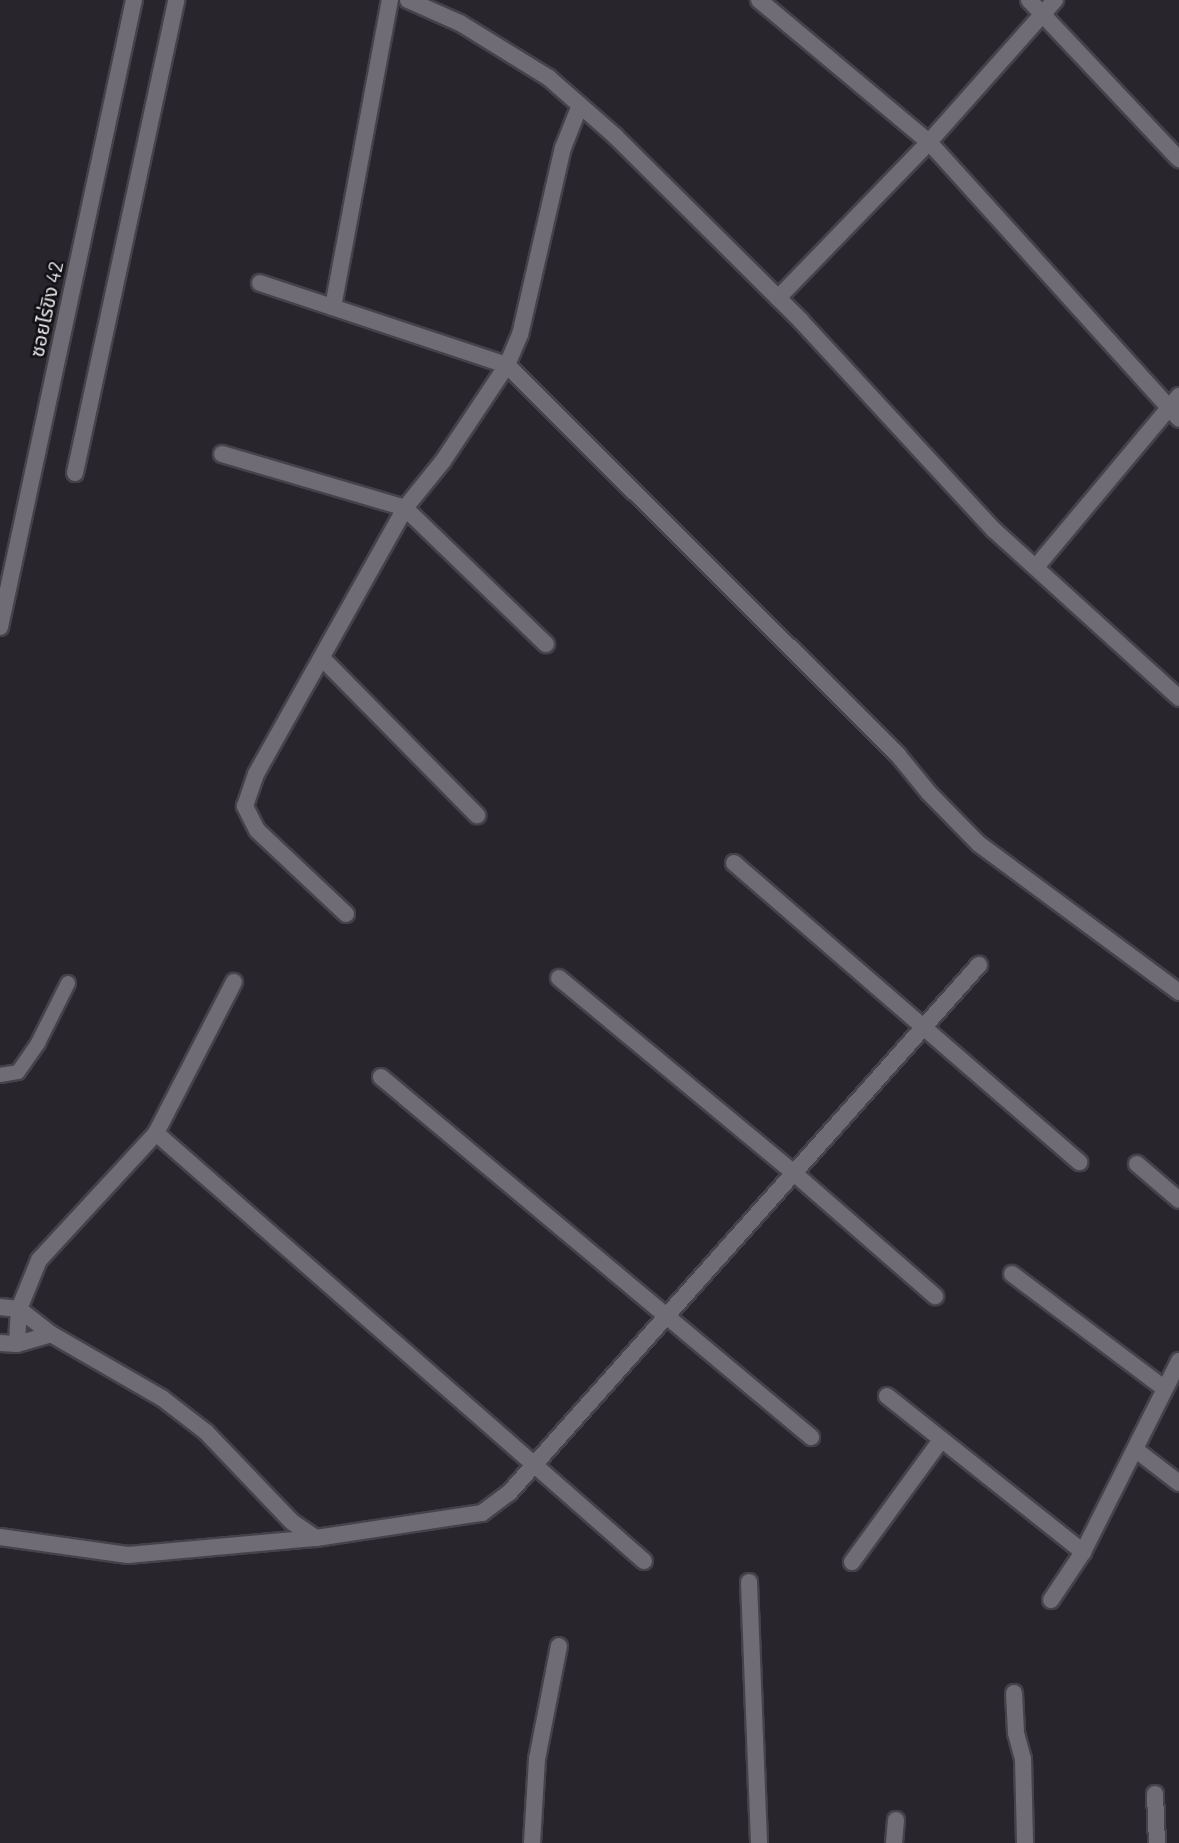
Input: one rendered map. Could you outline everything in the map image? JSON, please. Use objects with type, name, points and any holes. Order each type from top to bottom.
[{"type":"street","name":"ซอยไร่ขิง 42","points":[[0,627],[134,0]]},
{"type":"street","points":[[75,473],[176,0]]},
{"type":"street","points":[[333,307],[390,0]]},
{"type":"street","points":[[408,0],[460,22],[549,78],[580,105],[778,298],[994,530],[1179,698]]},
{"type":"street","points":[[759,0],[928,142],[1175,408],[1036,567]]},
{"type":"street","points":[[1029,0],[1179,159]]},
{"type":"street","points":[[778,298],[928,142],[1044,14],[1054,0]]},
{"type":"street","points":[[346,914],[258,830],[245,806],[256,774],[405,508],[443,461],[507,365],[520,335],[563,148],[580,105]]},
{"type":"street","points":[[260,283],[507,365],[890,747],[929,793],[979,844],[1179,992]]},
{"type":"street","points":[[222,454],[405,508],[546,644]]},
{"type":"street","points":[[322,657],[477,814]]},
{"type":"street","points":[[734,863],[1079,1162]]},
{"type":"street","points":[[0,1538],[128,1556],[316,1538],[482,1513],[509,1493],[979,965]]},
{"type":"street","points":[[559,978],[795,1174],[935,1296]]},
{"type":"street","points":[[51,1334],[8,1343],[39,1260],[156,1133],[234,982]]},
{"type":"street","points":[[381,1077],[812,1437]]},
{"type":"street","points":[[156,1133],[644,1561]]},
{"type":"street","points":[[1137,1164],[1179,1200]]},
{"type":"street","points":[[1012,1274],[1164,1388]]},
{"type":"street","points":[[0,1307],[19,1309],[51,1334],[133,1380],[206,1432],[292,1522],[316,1538]]},
{"type":"street","points":[[1051,1600],[1083,1552],[1179,1361]]},
{"type":"street","points":[[887,1396],[1083,1552]]},
{"type":"street","points":[[852,1562],[941,1440]]},
{"type":"street","points":[[1136,1450],[1179,1483]]},
{"type":"street","points":[[749,1582],[759,1843]]},
{"type":"street","points":[[532,1843],[537,1759],[559,1646]]},
{"type":"street","points":[[1014,1693],[1016,1733],[1023,1759],[1025,1843]]},
{"type":"street","points":[[1155,1794],[1157,1843]]},
{"type":"street","points":[[894,1843],[896,1821]]},
{"type":"lane","points":[[0,1075],[18,1072],[38,1043],[68,983]]}]
